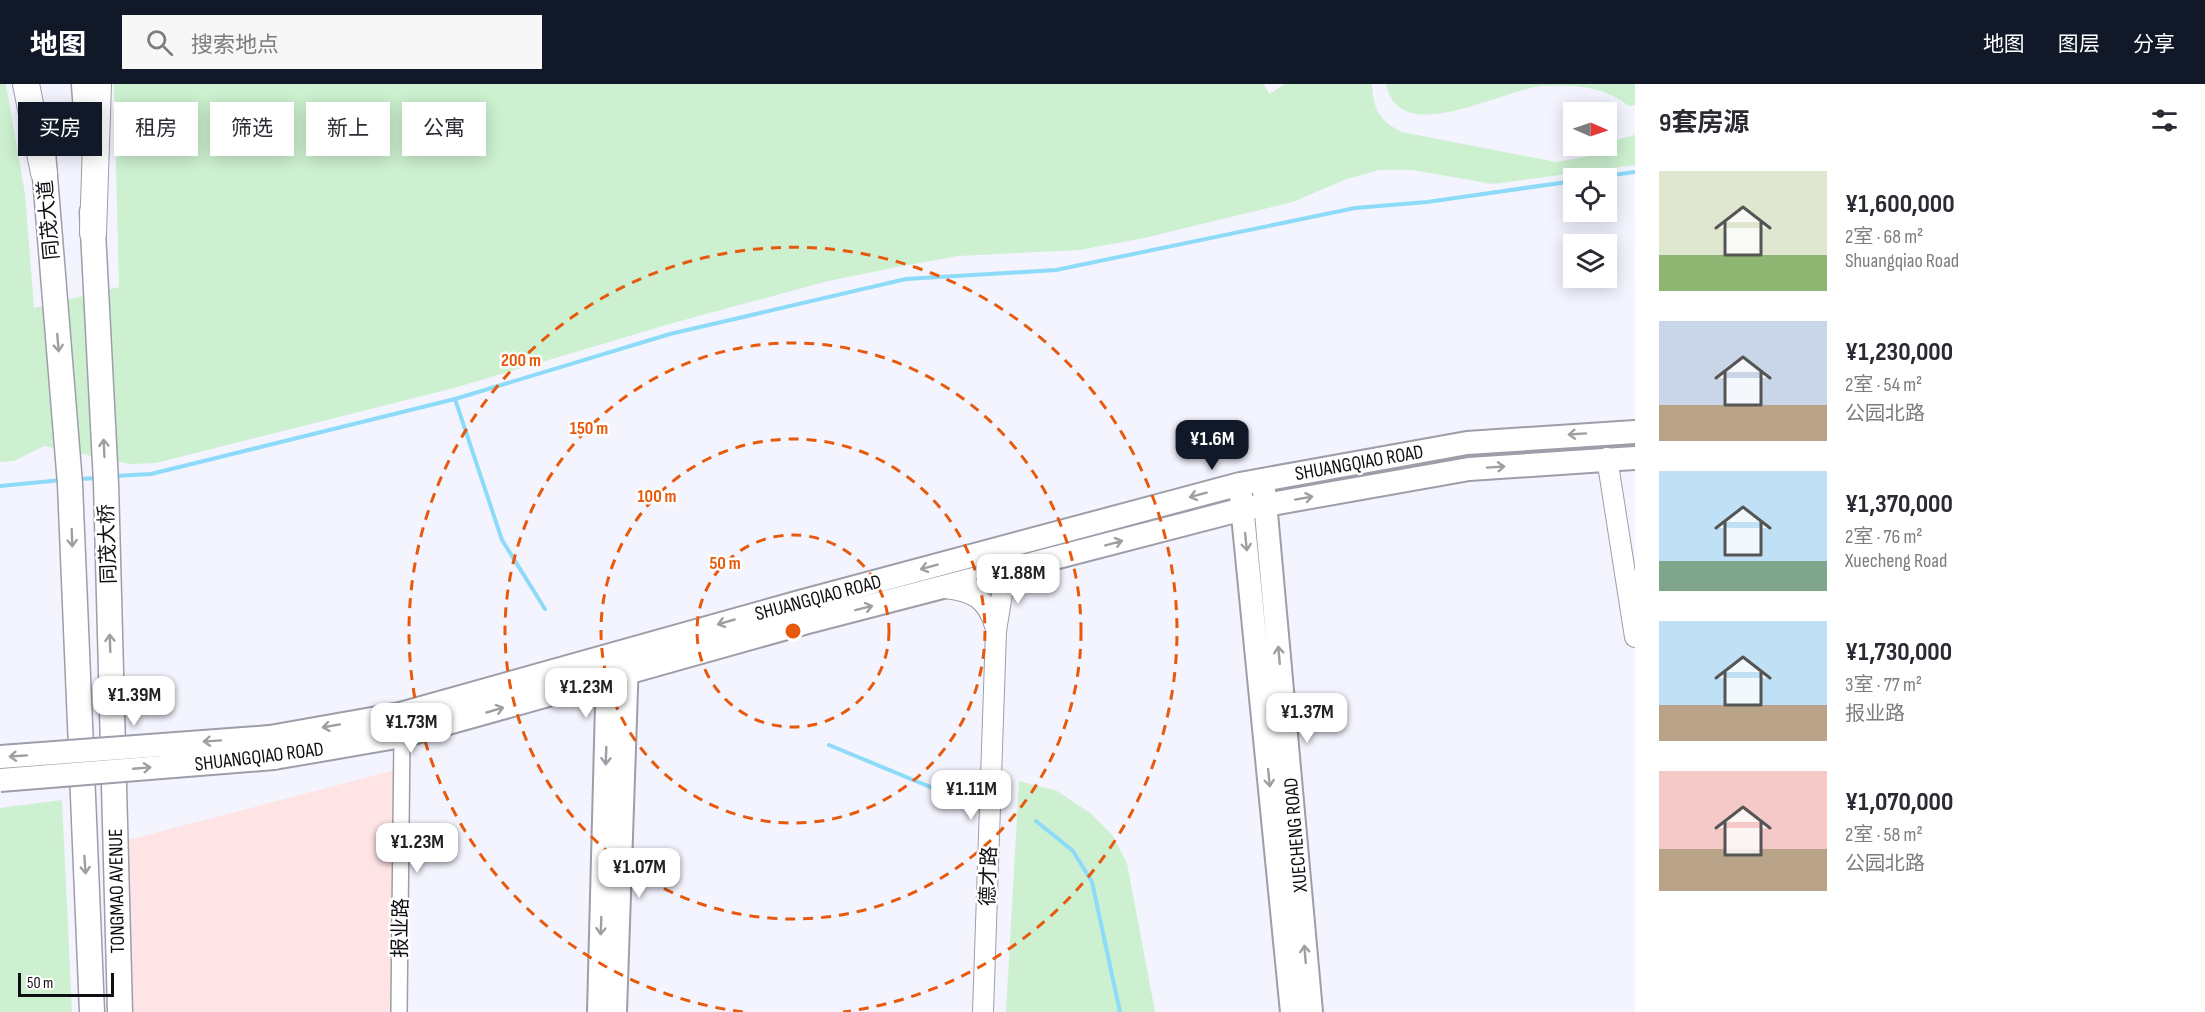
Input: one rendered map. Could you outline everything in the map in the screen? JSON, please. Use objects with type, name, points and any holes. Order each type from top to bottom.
[{"type":"highway","points":[[26,84],[44,173]]},
{"type":"highway","points":[[93,232],[98,84]]},
{"type":"main road","name":"同茂大道","points":[[37,84],[54,285]]},
{"type":"main road","points":[[84,84],[93,232]]},
{"type":"main road","name":"同茂大桥","points":[[93,232],[106,483],[114,806]]},
{"type":"main road","name":"同茂大桥","points":[[54,285],[70,484],[81,807]]},
{"type":"main road","name":"SHUANGQIAO ROAD","points":[[0,757],[272,747],[400,714],[533,688],[617,675],[805,612],[1240,484],[1467,443],[1635,432]]},
{"type":"main road","name":"SHUANGQIAO ROAD","points":[[0,780],[272,747],[402,736],[533,688],[618,653],[805,612],[944,587],[1243,509],[1469,468],[1635,458]]},
{"type":"main road","name":"XUECHENG ROAD","points":[[1263,479],[1311,1012]]},
{"type":"main road","name":"XUECHENG ROAD","points":[[1240,484],[1292,1012]]},
{"type":"main road","points":[[615,1012],[614,784],[618,653]]},
{"type":"main road","points":[[599,1012],[614,784]]},
{"type":"main road","name":"TONGMAO AVENUE","points":[[114,806],[120,1012]]},
{"type":"main road","name":"TONGMAO AVENUE","points":[[81,807],[92,1012]]},
{"type":"street","points":[[1607,458],[1635,637]]},
{"type":"street","name":"德才路","points":[[983,1012],[996,631],[1003,588],[1021,568]]},
{"type":"street","name":"德才路","points":[[944,587],[964,590],[980,597],[991,613],[996,631]]},
{"type":"street","name":"报业路","points":[[399,1012],[402,736]]},
{"type":"shaded area","points":[[395,770],[392,1012],[126,1012],[123,926],[128,840]]},
{"type":"green space","points":[[0,84],[6,84],[25,194],[34,308],[119,287],[116,156],[198,156],[198,102],[114,102],[114,84],[1264,84],[1269,94],[1285,84],[1372,84],[1374,101],[1379,114],[1388,124],[1402,132],[1556,162],[1587,156],[1617,156],[1617,140],[1635,135],[1635,165],[1613,168],[1563,168],[1563,175],[1493,184],[1412,170],[1379,170],[1344,180],[1293,202],[1144,238],[1079,250],[958,256],[828,281],[673,323],[454,388],[156,463],[130,464],[44,446],[14,461],[0,462]]},
{"type":"green space","points":[[1386,84],[1635,84],[1635,105],[1629,106],[1599,90],[1566,85],[1525,89],[1454,111],[1431,114],[1410,113],[1395,103]]},
{"type":"green space","points":[[1019,781],[1057,791],[1090,813],[1113,836],[1127,863],[1155,1012],[1006,1012]]},
{"type":"green space","points":[[62,800],[72,1012],[0,1012],[0,808]]},
{"type":"waterway","points":[[1617,174],[1635,172]]},
{"type":"waterway","points":[[114,476],[151,474],[455,399],[670,334],[906,279],[1056,270],[1355,208],[1427,202],[1563,183]]},
{"type":"waterway","points":[[455,399],[502,540],[545,609]]},
{"type":"waterway","points":[[78,479],[98,478]]},
{"type":"waterway","points":[[0,486],[62,480]]},
{"type":"waterway","points":[[829,745],[964,801]]},
{"type":"waterway","points":[[1036,821],[1073,851],[1092,882],[1120,1012]]}]
